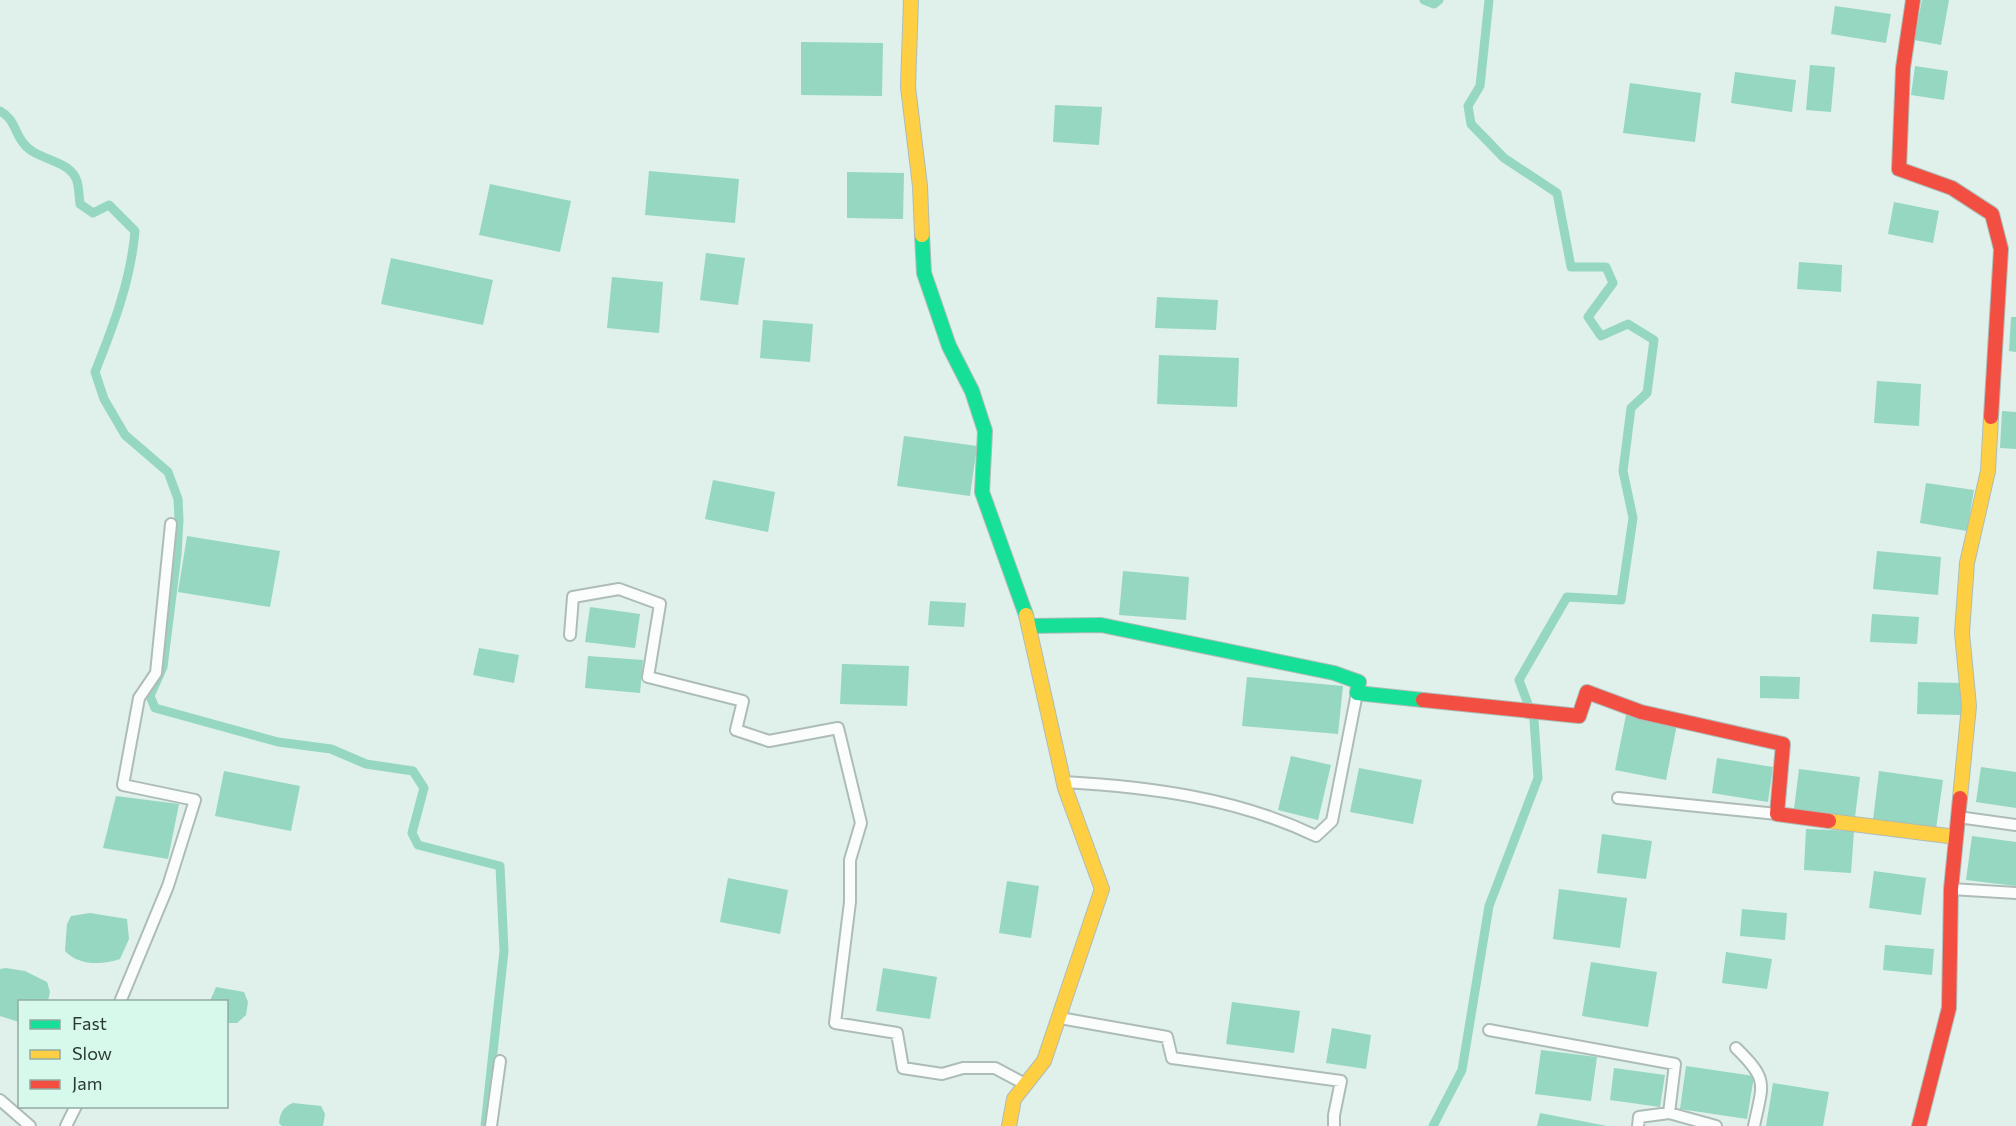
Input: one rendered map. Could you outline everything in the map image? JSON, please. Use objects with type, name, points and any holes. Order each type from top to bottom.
[{"type":"street","points":[[910,0],[908,87],[920,186],[924,273],[949,346],[972,391],[985,431],[982,492],[1030,626],[1064,782],[1102,889],[1044,1061],[1014,1099],[1009,1126]]},
{"type":"street","points":[[1913,0],[1903,68],[1899,170],[1952,188],[1992,214],[2001,249],[1988,471],[1966,574],[1962,633],[1969,706],[1951,889],[1949,1008],[1919,1126]]},
{"type":"street","points":[[121,1000],[168,886],[195,800],[123,785],[139,698],[156,673],[171,524]]},
{"type":"street","points":[[570,634],[573,597],[619,589],[660,604],[648,677],[743,701],[736,730],[769,741],[838,728],[861,823],[850,860],[850,902],[835,1023],[897,1033],[903,1068],[942,1074],[963,1068],[995,1068],[1025,1083]]},
{"type":"street","points":[[1030,626],[1101,625],[1334,673],[1359,682],[1332,821],[1316,836],[1284,821],[1190,795],[1134,786],[1064,782]]},
{"type":"street","points":[[1357,693],[1579,716],[1587,692],[1641,712],[1783,744],[1777,814]]},
{"type":"street","points":[[1618,798],[1777,814],[1956,837]]},
{"type":"street","points":[[1958,817],[2016,825]]},
{"type":"street","points":[[1951,889],[2016,893]]},
{"type":"street","points":[[1060,1018],[1167,1037],[1172,1058],[1341,1081],[1334,1126]]},
{"type":"street","points":[[1489,1030],[1675,1064],[1669,1113]]},
{"type":"street","points":[[1736,1048],[1754,1066],[1763,1083],[1754,1126]]},
{"type":"street","points":[[491,1126],[500,1061]]},
{"type":"street","points":[[0,1100],[30,1126]]},
{"type":"street","points":[[66,1126],[75,1108]]},
{"type":"street","points":[[1638,1126],[1639,1117],[1669,1113],[1716,1126]]},
{"type":"shaded area","points":[[1922,0],[1949,0],[1941,45],[1914,40]]},
{"type":"shaded area","points":[[1835,6],[1891,14],[1886,43],[1831,34]]},
{"type":"shaded area","points":[[801,42],[883,43],[882,96],[801,95]]},
{"type":"shaded area","points":[[1810,65],[1835,67],[1831,112],[1806,110]]},
{"type":"shaded area","points":[[1915,66],[1948,71],[1944,100],[1911,95]]},
{"type":"shaded area","points":[[1735,72],[1796,80],[1792,112],[1731,103]]},
{"type":"shaded area","points":[[1630,83],[1701,93],[1695,142],[1623,133]]},
{"type":"shaded area","points":[[1055,105],[1102,107],[1099,145],[1053,142]]},
{"type":"shaded area","points":[[649,171],[739,179],[735,223],[645,215]]},
{"type":"shaded area","points":[[847,172],[904,173],[903,219],[847,218]]},
{"type":"shaded area","points":[[490,184],[571,201],[560,252],[479,235]]},
{"type":"shaded area","points":[[1894,202],[1939,211],[1933,243],[1888,234]]},
{"type":"shaded area","points":[[706,253],[745,258],[738,305],[700,300]]},
{"type":"shaded area","points":[[391,258],[493,280],[483,325],[381,304]]},
{"type":"shaded area","points":[[1799,262],[1842,265],[1841,292],[1797,289]]},
{"type":"shaded area","points":[[612,277],[663,282],[659,333],[607,328]]},
{"type":"shaded area","points":[[1157,297],[1218,300],[1216,330],[1155,328]]},
{"type":"shaded area","points":[[2011,317],[2016,317],[2016,352],[2009,351]]},
{"type":"shaded area","points":[[763,320],[813,324],[810,362],[760,358]]},
{"type":"shaded area","points":[[1159,355],[1239,358],[1237,407],[1157,404]]},
{"type":"shaded area","points":[[1877,381],[1921,384],[1919,426],[1874,423]]},
{"type":"shaded area","points":[[2002,411],[2016,412],[2016,449],[2000,448]]},
{"type":"shaded area","points":[[904,436],[977,446],[970,496],[897,486]]},
{"type":"shaded area","points":[[713,480],[775,492],[768,532],[705,519]]},
{"type":"shaded area","points":[[1926,483],[1974,490],[1967,531],[1920,523]]},
{"type":"shaded area","points":[[187,536],[280,551],[270,607],[178,592]]},
{"type":"shaded area","points":[[1877,551],[1941,557],[1938,595],[1873,589]]},
{"type":"shaded area","points":[[1123,571],[1189,577],[1186,620],[1119,615]]},
{"type":"shaded area","points":[[930,601],[966,603],[964,627],[928,625]]},
{"type":"shaded area","points":[[590,607],[640,614],[635,648],[585,642]]},
{"type":"shaded area","points":[[1872,614],[1919,617],[1917,644],[1870,642]]},
{"type":"shaded area","points":[[479,648],[519,655],[514,683],[473,675]]},
{"type":"shaded area","points":[[588,656],[643,660],[640,693],[585,688]]},
{"type":"shaded area","points":[[842,664],[909,666],[907,706],[840,704]]},
{"type":"shaded area","points":[[1760,676],[1800,677],[1799,699],[1760,698]]},
{"type":"shaded area","points":[[1247,677],[1343,686],[1338,734],[1242,726]]},
{"type":"shaded area","points":[[1918,682],[1961,683],[1961,715],[1917,714]]},
{"type":"shaded area","points":[[1626,715],[1677,724],[1666,780],[1615,770]]},
{"type":"shaded area","points":[[1291,756],[1331,765],[1318,820],[1278,810]]},
{"type":"shaded area","points":[[1717,758],[1773,767],[1768,802],[1712,793]]},
{"type":"shaded area","points":[[1981,767],[2016,772],[2016,808],[1976,802]]},
{"type":"shaded area","points":[[1359,768],[1422,780],[1413,824],[1350,812]]},
{"type":"shaded area","points":[[1799,769],[1860,777],[1855,817],[1794,809]]},
{"type":"shaded area","points":[[224,771],[300,786],[291,831],[215,816]]},
{"type":"shaded area","points":[[1879,771],[1943,780],[1936,829],[1873,820]]},
{"type":"shaded area","points":[[116,796],[179,804],[168,859],[103,848]]},
{"type":"shaded area","points":[[1806,829],[1854,831],[1851,873],[1804,870]]},
{"type":"shaded area","points":[[1602,834],[1652,841],[1646,879],[1597,873]]},
{"type":"shaded area","points":[[1972,836],[2016,842],[2016,886],[1966,880]]},
{"type":"shaded area","points":[[1874,871],[1926,878],[1921,915],[1869,908]]},
{"type":"shaded area","points":[[728,878],[788,890],[780,934],[720,922]]},
{"type":"shaded area","points":[[1007,881],[1039,886],[1031,938],[999,933]]},
{"type":"shaded area","points":[[1559,889],[1627,898],[1620,948],[1553,939]]},
{"type":"shaded area","points":[[1742,909],[1787,913],[1785,940],[1740,936]]},
{"type":"shaded area","points":[[90,913],[127,919],[129,939],[120,959],[106,962],[84,962],[65,951],[67,924],[71,916]]},
{"type":"shaded area","points":[[1885,945],[1934,949],[1932,975],[1883,970]]},
{"type":"shaded area","points":[[1726,952],[1772,959],[1767,989],[1722,983]]},
{"type":"shaded area","points":[[1591,962],[1657,972],[1648,1027],[1582,1016]]},
{"type":"shaded area","points":[[883,968],[937,977],[930,1019],[876,1011]]},
{"type":"shaded area","points":[[0,969],[25,971],[47,982],[50,992],[48,1000],[18,1000],[18,1022],[0,1016]]},
{"type":"shaded area","points":[[216,987],[244,992],[248,1002],[246,1015],[237,1023],[228,1023],[228,1000],[210,1000]]},
{"type":"shaded area","points":[[1232,1002],[1300,1011],[1294,1053],[1226,1044]]},
{"type":"shaded area","points":[[1332,1028],[1371,1035],[1366,1069],[1326,1063]]},
{"type":"shaded area","points":[[1541,1050],[1597,1057],[1591,1101],[1535,1094]]},
{"type":"shaded area","points":[[1686,1066],[1754,1076],[1747,1119],[1680,1109]]},
{"type":"shaded area","points":[[1614,1068],[1665,1075],[1660,1107],[1610,1100]]},
{"type":"shaded area","points":[[1773,1083],[1829,1092],[1823,1126],[1766,1126]]},
{"type":"shaded area","points":[[293,1103],[321,1106],[325,1114],[323,1126],[282,1126],[279,1123],[281,1113],[284,1108]]},
{"type":"shaded area","points":[[1540,1113],[1607,1126],[1537,1126]]},
{"type":"waterway","points":[[1424,0],[1434,4],[1439,0]]},
{"type":"waterway","points":[[1433,1126],[1462,1070],[1489,906],[1538,778],[1534,720],[1519,680],[1567,597],[1621,600],[1633,518],[1623,471],[1631,408],[1647,393],[1654,340],[1628,324],[1601,336],[1588,317],[1613,283],[1606,267],[1571,267],[1557,193],[1504,158],[1471,124],[1468,106],[1480,86],[1489,0]]},
{"type":"waterway","points":[[0,111],[9,118],[30,150],[68,168],[77,181],[80,204],[93,213],[109,205],[135,231],[130,267],[115,321],[95,372],[104,399],[125,435],[168,472],[178,499],[177,555],[163,667],[150,696],[155,708],[278,742],[331,749],[366,764],[413,771],[424,788],[412,833],[418,845],[500,866],[504,951],[485,1126]]},
{"type":"traffic: fast","points":[[922,235],[924,273],[949,346],[972,391],[985,431],[982,492],[1026,615]]},
{"type":"traffic: fast","points":[[1030,626],[1101,625],[1334,673],[1359,682],[1357,693],[1423,700]]},
{"type":"traffic: slow","points":[[911,0],[908,87],[920,186],[922,235]]},
{"type":"traffic: slow","points":[[1960,798],[1969,706],[1962,633],[1967,563],[1988,471],[1991,417]]},
{"type":"traffic: slow","points":[[1009,1126],[1014,1099],[1044,1061],[1102,889],[1065,788],[1026,615]]},
{"type":"traffic: slow","points":[[1829,821],[1956,837]]},
{"type":"traffic: jam","points":[[1913,0],[1903,68],[1899,169],[1952,188],[1992,214],[2001,249],[1991,417]]},
{"type":"traffic: jam","points":[[1423,700],[1579,716],[1587,692],[1641,712],[1783,744],[1777,814],[1829,821]]},
{"type":"traffic: jam","points":[[1919,1126],[1949,1008],[1951,889],[1960,798]]}]
